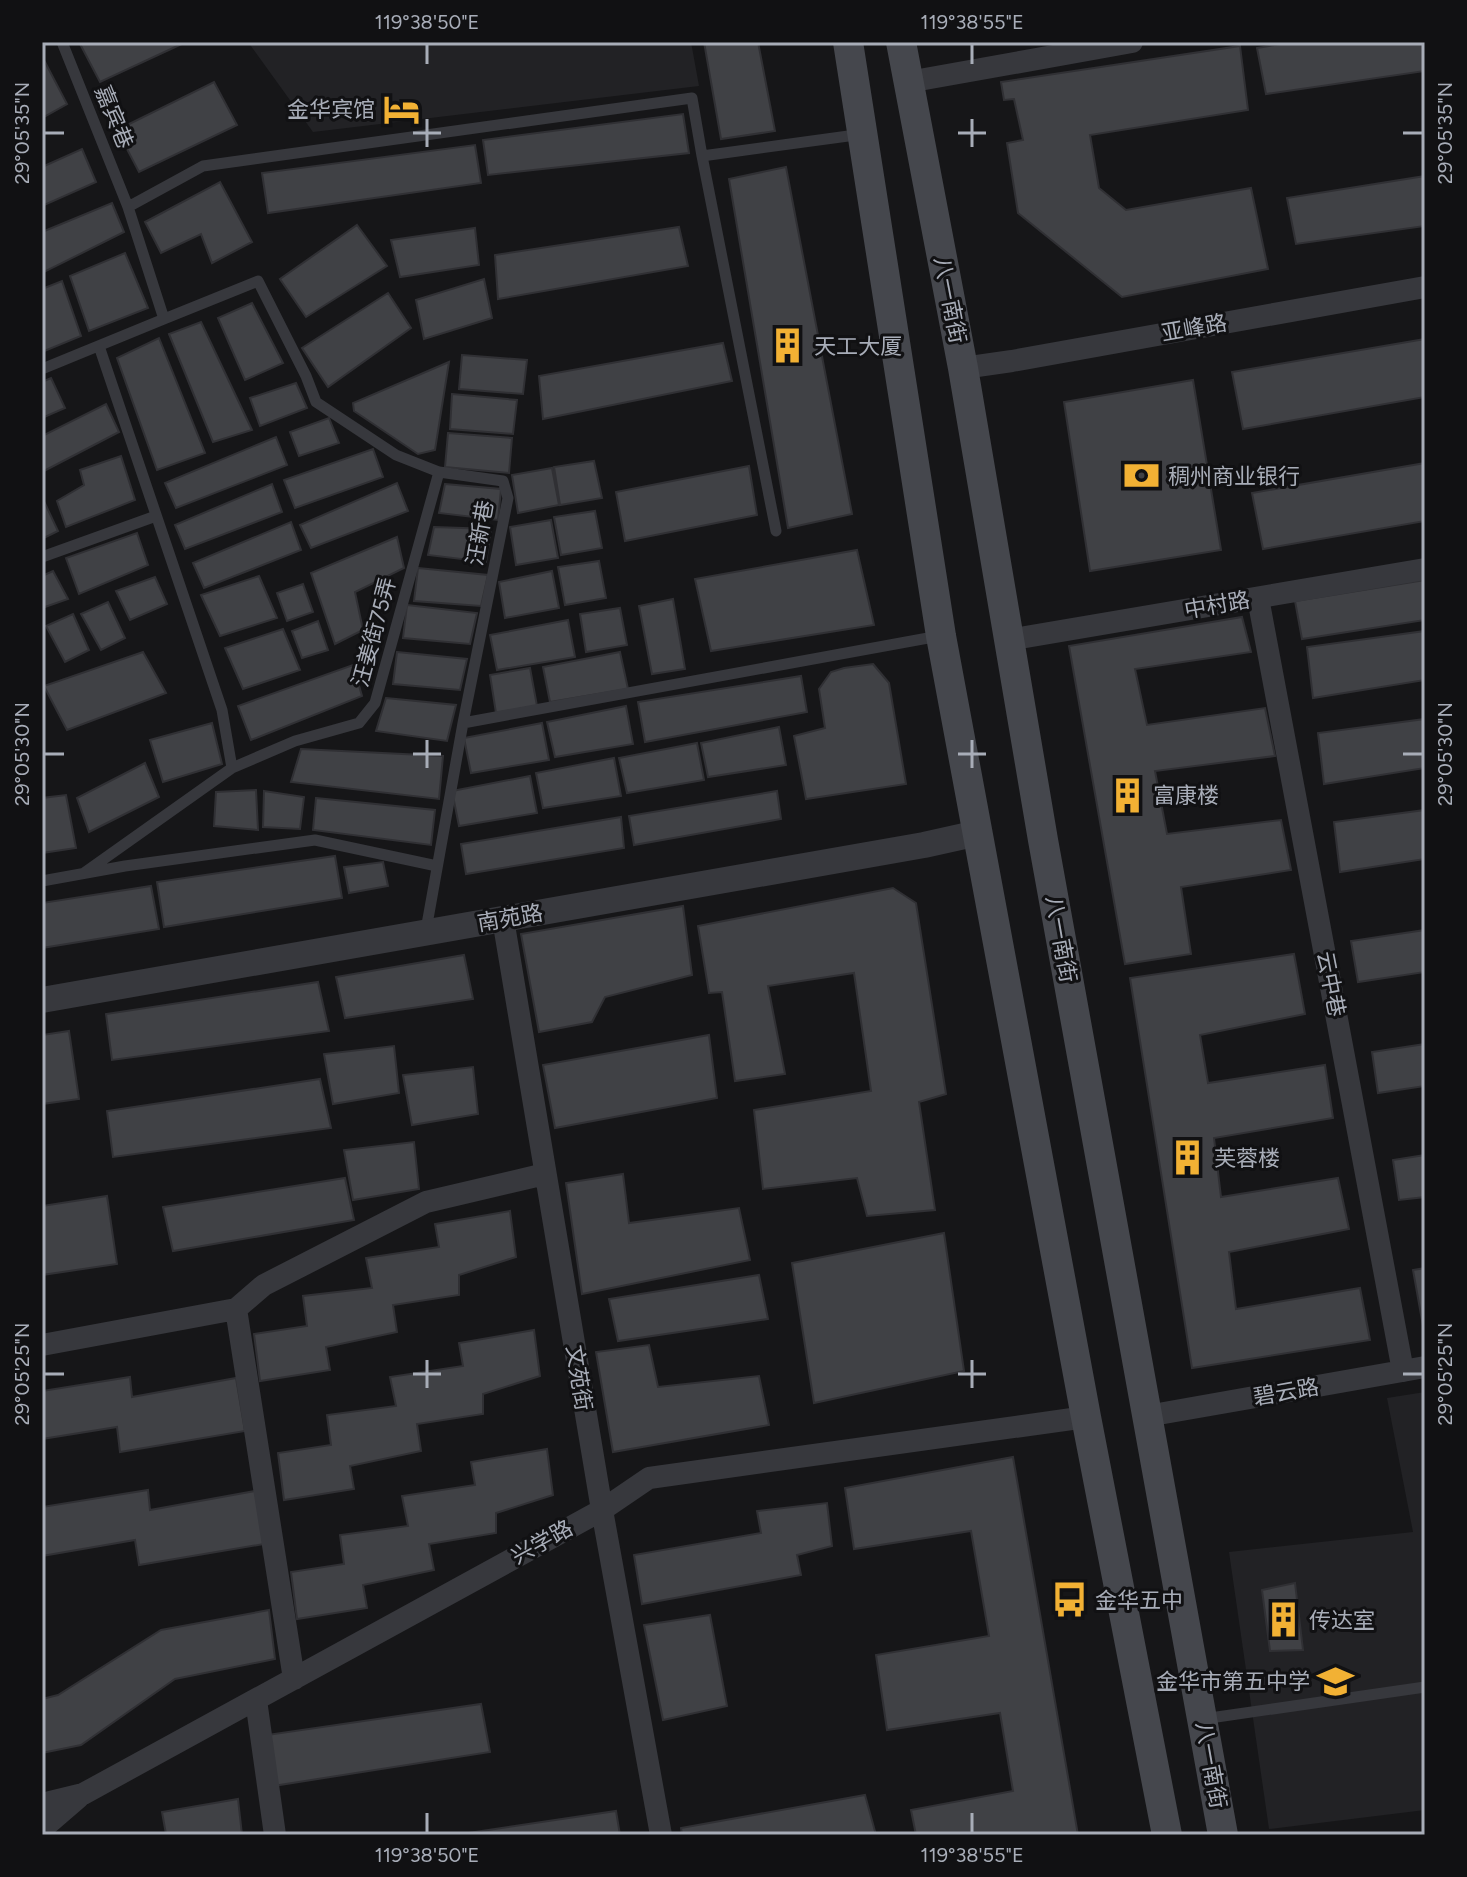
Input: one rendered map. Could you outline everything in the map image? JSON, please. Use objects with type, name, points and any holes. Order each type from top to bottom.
[{"type":"main road","points":[[848,42],[941,636],[1167,1835]]},
{"type":"main road","name":"八一南街","points":[[901,42],[963,368],[1008,640],[1223,1835]]},
{"type":"street","points":[[908,82],[1132,42]]},
{"type":"street","name":"亚峰路","points":[[963,368],[1425,287]]},
{"type":"street","name":"中村路","points":[[1008,640],[1425,569]]},
{"type":"street","name":"云中巷","points":[[1258,598],[1414,1369]]},
{"type":"street","name":"南苑路","points":[[42,1000],[978,833]]},
{"type":"street","name":"文苑街","points":[[503,919],[602,1510],[661,1835]]},
{"type":"street","points":[[42,1345],[236,1309],[264,1285],[426,1202],[545,1174]]},
{"type":"street","points":[[236,1309],[294,1679]]},
{"type":"street","name":"碧云路","points":[[1147,1416],[1414,1369]]},
{"type":"street","name":"兴学路","points":[[42,1804],[83,1794],[602,1510],[649,1478],[1086,1417]]},
{"type":"street","points":[[256,1700],[275,1835]]},
{"type":"street","points":[[42,1829],[83,1794]]},
{"type":"lane","name":"嘉宾巷","points":[[62,42],[128,207],[164,319]]},
{"type":"lane","points":[[128,207],[203,166],[692,98],[776,531]]},
{"type":"lane","points":[[702,156],[863,134]]},
{"type":"lane","name":"汪新巷","points":[[164,319],[258,281],[316,402],[396,455],[439,472],[503,481],[508,498],[463,723],[426,933]]},
{"type":"lane","points":[[42,369],[164,319]]},
{"type":"lane","points":[[99,346],[222,710],[232,768]]},
{"type":"lane","name":"汪姜街75弄","points":[[84,873],[232,768],[295,741],[359,723],[375,703],[439,472]]},
{"type":"lane","points":[[42,557],[156,516]]},
{"type":"lane","points":[[463,723],[941,636]]},
{"type":"lane","points":[[42,881],[125,866],[315,840],[437,866]]},
{"type":"lane","points":[[1203,1719],[1425,1687]]},
{"type":"shaded area","name":"金华宾馆","points":[[248,42],[691,42],[699,86],[313,132]]},
{"type":"shaded area","name":"金华市第五中学","points":[[1425,1392],[1425,1810],[1269,1829],[1229,1552],[1413,1532],[1387,1398]]},
{"type":"building","points":[[79,42],[186,42],[100,82]]},
{"type":"building","points":[[704,42],[758,42],[775,131],[721,139]]},
{"type":"building","points":[[1292,42],[1425,42],[1425,71],[1266,94],[1257,48]]},
{"type":"building","points":[[1240,46],[1248,110],[1090,135],[1099,188],[1126,210],[1251,188],[1268,269],[1122,297],[1018,213],[1007,143],[1023,140],[1014,99],[1004,100],[1001,82]]},
{"type":"building","points":[[45,62],[67,104],[42,118],[42,64]]},
{"type":"building","points":[[214,82],[237,125],[139,172],[117,130]]},
{"type":"building","points":[[683,114],[689,153],[488,175],[483,140]]},
{"type":"building","points":[[475,145],[481,183],[268,213],[262,173]]},
{"type":"building","points":[[82,149],[96,182],[42,206],[42,167]]},
{"type":"building","name":"天工大厦","points":[[786,167],[852,514],[788,528],[729,179]]},
{"type":"building","points":[[1425,176],[1425,226],[1296,244],[1287,198]]},
{"type":"building","points":[[220,182],[252,242],[212,263],[201,234],[161,253],[145,222]]},
{"type":"building","points":[[112,203],[124,232],[42,273],[42,232]]},
{"type":"building","points":[[357,225],[387,266],[306,317],[280,279]]},
{"type":"building","points":[[679,227],[688,266],[498,299],[495,255]]},
{"type":"building","points":[[475,228],[479,265],[400,277],[391,240]]},
{"type":"building","points":[[125,253],[148,308],[89,331],[70,276]]},
{"type":"building","points":[[484,279],[492,318],[424,339],[416,300]]},
{"type":"building","points":[[62,281],[81,336],[42,352],[42,289]]},
{"type":"building","points":[[388,293],[411,328],[328,387],[302,348]]},
{"type":"building","points":[[252,303],[283,363],[245,380],[218,318]]},
{"type":"building","points":[[201,322],[252,430],[213,442],[169,334]]},
{"type":"building","points":[[159,338],[205,453],[157,470],[117,358]]},
{"type":"building","points":[[1425,339],[1425,397],[1243,429],[1232,372]]},
{"type":"building","points":[[723,343],[732,381],[543,419],[539,376]]},
{"type":"building","points":[[462,355],[527,360],[523,394],[459,389]]},
{"type":"building","points":[[449,362],[435,450],[418,454],[354,411],[353,403]]},
{"type":"building","points":[[51,378],[65,408],[42,418],[42,382]]},
{"type":"building","name":"稠州商业银行","points":[[1193,380],[1221,550],[1090,571],[1064,402]]},
{"type":"building","points":[[296,383],[307,408],[260,426],[250,398]]},
{"type":"building","points":[[452,394],[517,400],[513,434],[450,429]]},
{"type":"building","points":[[106,404],[119,432],[42,472],[42,436]]},
{"type":"building","points":[[329,418],[339,443],[299,456],[290,432]]},
{"type":"building","points":[[448,433],[512,438],[509,473],[445,467]]},
{"type":"building","points":[[276,437],[287,465],[176,508],[165,483]]},
{"type":"building","points":[[373,449],[383,477],[295,508],[284,480]]},
{"type":"building","points":[[121,456],[135,500],[66,527],[57,501],[84,485],[80,470]]},
{"type":"building","points":[[594,461],[602,498],[560,505],[554,467]]},
{"type":"building","points":[[1425,463],[1425,521],[1263,549],[1252,493]]},
{"type":"building","points":[[749,466],[757,515],[625,541],[616,492]]},
{"type":"building","points":[[552,468],[559,505],[518,513],[512,475]]},
{"type":"building","points":[[397,483],[408,511],[311,548],[300,525]]},
{"type":"building","points":[[272,484],[282,512],[185,549],[175,525]]},
{"type":"building","points":[[445,484],[501,489],[498,520],[439,513]]},
{"type":"building","points":[[42,497],[58,531],[42,539]]},
{"type":"building","points":[[595,511],[602,548],[561,555],[554,517]]},
{"type":"building","points":[[551,520],[558,558],[516,565],[510,527]]},
{"type":"building","points":[[291,522],[301,550],[204,588],[193,563]]},
{"type":"building","points":[[434,527],[491,529],[486,562],[428,555]]},
{"type":"building","points":[[137,533],[148,565],[79,594],[66,558]]},
{"type":"building","points":[[397,537],[404,568],[355,592],[363,630],[335,644],[311,573]]},
{"type":"building","points":[[857,550],[874,625],[711,651],[695,579]]},
{"type":"building","points":[[599,561],[606,598],[565,605],[558,567]]},
{"type":"building","points":[[418,568],[488,575],[481,606],[414,601]]},
{"type":"building","points":[[53,571],[68,599],[42,608],[42,576]]},
{"type":"building","points":[[552,571],[559,608],[505,618],[499,582]]},
{"type":"building","points":[[259,576],[277,618],[220,636],[201,595]]},
{"type":"building","points":[[155,577],[167,604],[130,620],[116,591]]},
{"type":"building","points":[[1425,580],[1425,620],[1302,639],[1295,601]]},
{"type":"building","points":[[303,584],[313,612],[287,621],[277,593]]},
{"type":"building","points":[[673,599],[685,669],[652,674],[639,606]]},
{"type":"building","points":[[108,602],[125,638],[101,650],[81,614]]},
{"type":"building","points":[[407,605],[477,613],[470,644],[403,638]]},
{"type":"building","points":[[620,608],[627,645],[586,652],[580,614]]},
{"type":"building","points":[[73,614],[89,650],[65,662],[46,626]]},
{"type":"building","name":"富康楼","points":[[1242,617],[1251,652],[1135,669],[1147,725],[1265,708],[1275,756],[1155,771],[1167,834],[1281,820],[1291,870],[1181,887],[1191,954],[1125,964],[1069,646]]},
{"type":"building","points":[[568,620],[575,657],[497,670],[490,635]]},
{"type":"building","points":[[318,621],[328,650],[302,658],[292,631]]},
{"type":"building","points":[[283,629],[300,670],[243,689],[225,648]]},
{"type":"building","points":[[1425,631],[1425,680],[1313,698],[1307,647]]},
{"type":"building","points":[[143,652],[166,693],[67,730],[44,686]]},
{"type":"building","points":[[397,652],[467,659],[460,690],[393,684]]},
{"type":"building","points":[[620,652],[628,689],[550,702],[543,667]]},
{"type":"building","points":[[873,664],[889,683],[906,784],[806,799],[794,736],[825,728],[819,689],[831,672]]},
{"type":"building","points":[[353,665],[362,696],[251,740],[238,706]]},
{"type":"building","points":[[530,668],[537,706],[496,713],[490,675]]},
{"type":"building","points":[[801,676],[807,712],[645,742],[638,702]]},
{"type":"building","points":[[386,698],[456,705],[447,741],[376,731]]},
{"type":"building","points":[[626,706],[633,744],[555,757],[547,722]]},
{"type":"building","points":[[1425,719],[1425,768],[1324,784],[1318,733]]},
{"type":"building","points":[[212,723],[222,764],[163,782],[150,740]]},
{"type":"building","points":[[542,723],[549,760],[471,773],[464,738]]},
{"type":"building","points":[[779,727],[786,765],[708,777],[701,743]]},
{"type":"building","points":[[697,743],[704,780],[627,793],[619,758]]},
{"type":"building","points":[[301,749],[443,756],[439,799],[291,782]]},
{"type":"building","points":[[614,758],[621,796],[543,808],[536,773]]},
{"type":"building","points":[[145,763],[159,797],[89,832],[77,798]]},
{"type":"building","points":[[530,776],[537,813],[459,826],[452,791]]},
{"type":"building","points":[[256,790],[258,830],[214,826],[216,792]]},
{"type":"building","points":[[264,791],[304,797],[300,829],[263,827]]},
{"type":"building","points":[[777,791],[781,819],[634,845],[629,816]]},
{"type":"building","points":[[66,795],[76,848],[42,853],[42,798]]},
{"type":"building","points":[[316,798],[435,810],[431,845],[313,830]]},
{"type":"building","points":[[1425,810],[1425,859],[1340,872],[1334,822]]},
{"type":"building","points":[[621,817],[624,848],[466,874],[461,844]]},
{"type":"building","points":[[335,856],[342,898],[164,927],[157,882]]},
{"type":"building","points":[[383,862],[388,886],[349,893],[344,867]]},
{"type":"building","points":[[151,886],[159,929],[42,948],[42,903]]},
{"type":"building","points":[[893,888],[916,903],[946,1094],[919,1102],[935,1210],[867,1216],[857,1178],[763,1189],[754,1110],[871,1091],[854,973],[768,986],[785,1074],[735,1081],[722,992],[709,993],[698,926]]},
{"type":"building","points":[[683,906],[692,975],[605,997],[592,1022],[539,1032],[521,934]]},
{"type":"building","points":[[1425,930],[1425,972],[1358,982],[1351,941]]},
{"type":"building","name":"芙蓉楼","points":[[1294,954],[1305,1014],[1200,1035],[1208,1083],[1325,1065],[1333,1118],[1214,1138],[1221,1197],[1338,1178],[1349,1229],[1229,1252],[1236,1309],[1360,1288],[1370,1340],[1192,1368],[1130,978]]},
{"type":"building","points":[[464,955],[473,999],[345,1018],[336,977]]},
{"type":"building","points":[[318,982],[329,1031],[112,1060],[106,1014]]},
{"type":"building","points":[[69,1031],[79,1099],[42,1104],[42,1035]]},
{"type":"building","points":[[709,1035],[717,1098],[555,1128],[543,1065]]},
{"type":"building","points":[[1425,1044],[1425,1086],[1378,1093],[1372,1052]]},
{"type":"building","points":[[394,1046],[399,1093],[333,1104],[324,1054]]},
{"type":"building","points":[[473,1067],[478,1114],[412,1125],[403,1075]]},
{"type":"building","points":[[320,1079],[331,1128],[113,1157],[107,1111]]},
{"type":"building","points":[[414,1142],[419,1189],[353,1200],[344,1150]]},
{"type":"building","points":[[1425,1155],[1425,1197],[1399,1200],[1393,1160]]},
{"type":"building","points":[[623,1174],[629,1223],[739,1208],[750,1260],[582,1294],[566,1183]]},
{"type":"building","points":[[345,1178],[354,1220],[173,1251],[163,1207]]},
{"type":"building","points":[[107,1196],[117,1264],[42,1275],[42,1206]]},
{"type":"building","points":[[510,1211],[516,1257],[459,1275],[459,1295],[393,1305],[397,1332],[326,1347],[330,1370],[260,1381],[254,1334],[307,1326],[303,1296],[372,1288],[366,1258],[439,1247],[435,1224]]},
{"type":"building","points":[[944,1233],[964,1371],[814,1403],[792,1263]]},
{"type":"building","points":[[1425,1268],[1425,1326],[1423,1326],[1413,1270]]},
{"type":"building","points":[[759,1275],[768,1319],[618,1341],[609,1299]]},
{"type":"building","points":[[534,1330],[540,1376],[483,1394],[483,1414],[417,1424],[421,1451],[350,1466],[354,1489],[284,1500],[278,1453],[331,1445],[327,1415],[396,1406],[390,1377],[463,1366],[459,1343]]},
{"type":"building","points":[[649,1345],[658,1387],[759,1376],[769,1425],[613,1452],[596,1352]]},
{"type":"building","points":[[130,1377],[132,1397],[236,1378],[245,1431],[120,1452],[117,1427],[42,1439],[42,1391]]},
{"type":"building","points":[[547,1449],[553,1495],[496,1513],[496,1533],[429,1544],[434,1570],[363,1585],[367,1608],[297,1619],[291,1572],[344,1564],[340,1535],[408,1526],[402,1496],[475,1485],[471,1462]]},
{"type":"building","points":[[1013,1457],[1078,1835],[916,1835],[911,1810],[1013,1791],[1000,1713],[887,1730],[876,1655],[989,1636],[971,1531],[854,1549],[845,1488]]},
{"type":"building","points":[[148,1490],[150,1510],[255,1491],[264,1544],[139,1565],[135,1540],[42,1556],[42,1507]]},
{"type":"building","points":[[827,1503],[832,1546],[797,1555],[801,1575],[642,1604],[634,1555],[761,1533],[757,1511]]},
{"type":"building","name":"传达室","points":[[1295,1583],[1303,1650],[1270,1651],[1262,1590]]},
{"type":"building","points":[[269,1610],[275,1659],[175,1679],[81,1745],[42,1753],[42,1699],[58,1695],[161,1630]]},
{"type":"building","points":[[710,1615],[727,1706],[663,1720],[644,1625]]},
{"type":"building","points":[[481,1704],[490,1752],[273,1786],[267,1735]]},
{"type":"building","points":[[865,1795],[876,1835],[682,1835],[681,1828]]},
{"type":"building","points":[[238,1799],[242,1835],[161,1835],[166,1834],[162,1812]]},
{"type":"building","points":[[616,1811],[620,1835],[455,1835]]},
{"type":"place","name":"金华宾馆","points":[[401,109]]},
{"type":"place","name":"天工大厦","points":[[788,346]]},
{"type":"place","name":"稠州商业银行","points":[[1142,476]]},
{"type":"place","name":"富康楼","points":[[1127,795]]},
{"type":"place","name":"芙蓉楼","points":[[1188,1158]]},
{"type":"place","name":"金华五中","points":[[1069,1600]]},
{"type":"place","name":"传达室","points":[[1283,1620]]},
{"type":"place","name":"金华市第五中学","points":[[1336,1681]]}]
